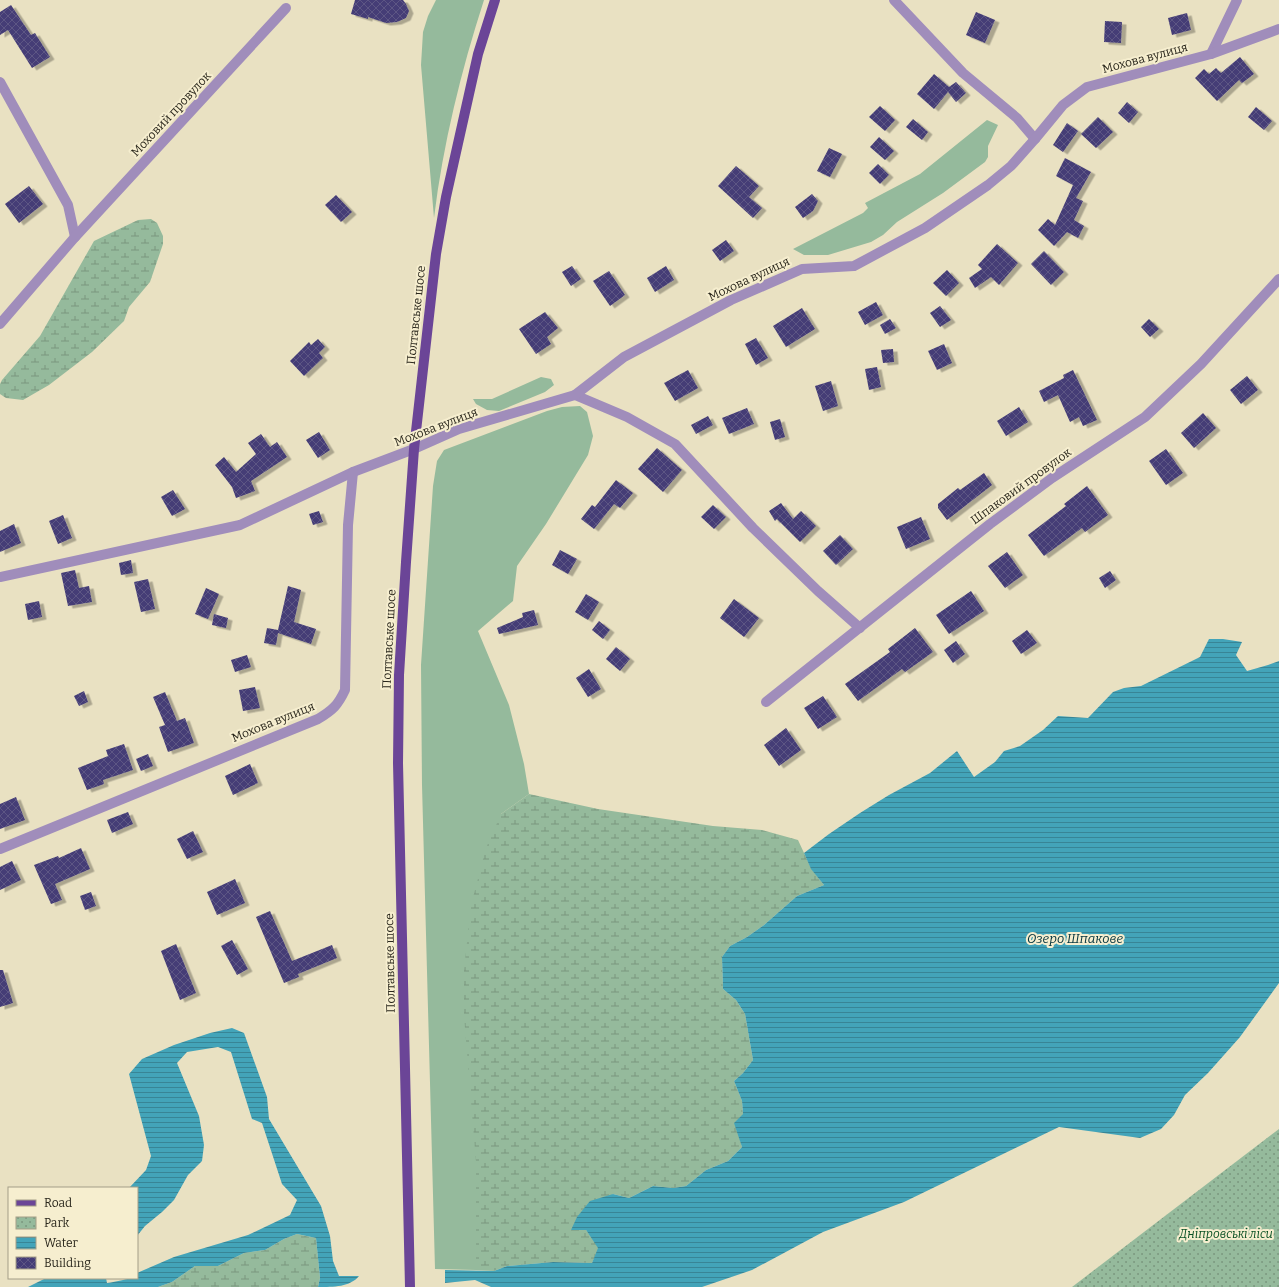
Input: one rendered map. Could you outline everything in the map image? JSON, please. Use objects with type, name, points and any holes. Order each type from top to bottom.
[{"type":"main road","name":"Полтавське шосе","points":[[410,1287],[398,763],[399,675],[414,449],[438,240],[478,54],[495,0]]},
{"type":"street","points":[[894,0],[963,73],[1017,118],[1035,139]]},
{"type":"street","points":[[1211,54],[1237,0]]},
{"type":"street","name":"Моховий провулок","points":[[0,324],[75,237],[286,8]]},
{"type":"street","name":"Мохова вулиця","points":[[0,577],[240,525],[352,472],[414,449],[459,429],[575,395],[624,357],[731,300],[802,269],[854,266],[925,228],[988,185],[1011,166],[1063,105],[1087,87],[1211,54],[1279,29]]},
{"type":"street","points":[[0,82],[68,205],[75,237]]},
{"type":"street","name":"Шпаковий провулок","points":[[766,702],[990,524],[1046,482],[1145,417],[1201,364],[1279,279]]},
{"type":"street","points":[[575,395],[627,417],[675,444],[753,528],[818,591],[860,628]]},
{"type":"street","name":"Мохова вулиця","points":[[0,849],[318,719],[330,712],[339,702],[345,690],[348,525],[352,472]]},
{"type":"green space","points":[[436,0],[484,0],[460,81],[442,163],[434,218],[421,65],[423,32],[428,16]]},
{"type":"green space","points":[[987,120],[998,125],[988,146],[988,157],[985,162],[943,193],[897,222],[883,235],[871,242],[828,255],[804,255],[793,249],[863,213],[868,208],[865,203],[920,174]]},
{"type":"green space","points":[[151,219],[157,223],[163,236],[163,244],[150,282],[129,307],[124,321],[92,352],[49,385],[23,400],[6,398],[0,394],[0,384],[2,380],[40,336],[94,241],[138,220]]},
{"type":"green space","points":[[541,377],[551,379],[554,385],[545,392],[499,411],[487,410],[476,404],[473,399],[492,399]]},
{"type":"green space","points":[[580,406],[587,412],[593,436],[588,455],[546,524],[517,566],[513,601],[478,631],[509,705],[524,764],[529,794],[501,814],[476,1162],[476,1270],[435,1269],[422,785],[421,665],[433,486],[437,461],[444,450],[547,411],[562,407]]},
{"type":"green space","points":[[529,794],[598,809],[713,826],[762,830],[798,840],[811,868],[824,885],[797,896],[764,925],[747,937],[730,946],[722,957],[723,989],[736,1000],[745,1014],[753,1060],[743,1073],[734,1081],[742,1101],[743,1114],[739,1135],[742,1147],[728,1161],[706,1170],[686,1186],[673,1188],[653,1186],[629,1198],[613,1194],[571,1230],[586,1230],[599,1248],[592,1263],[553,1262],[507,1266],[494,1271],[476,1270],[476,1162],[464,1016],[464,970],[471,905],[486,848],[501,814]]},
{"type":"green space","name":"Дніпровські ліси","points":[[1279,1129],[1279,1287],[1072,1287]]},
{"type":"green space","points":[[297,1234],[316,1238],[320,1278],[318,1287],[158,1287],[172,1282],[195,1266],[218,1266],[244,1253],[265,1250],[284,1239]]},
{"type":"water","name":"Озеро Шпакове","points":[[1209,639],[1223,639],[1242,642],[1236,655],[1247,671],[1279,661],[1279,983],[1240,1037],[1208,1073],[1185,1095],[1174,1115],[1161,1129],[1140,1138],[1059,1127],[904,1202],[823,1232],[752,1270],[702,1287],[491,1287],[475,1280],[445,1283],[445,1270],[494,1271],[507,1266],[553,1262],[592,1263],[598,1248],[586,1230],[571,1230],[577,1217],[590,1201],[613,1194],[629,1198],[653,1186],[673,1188],[686,1186],[706,1170],[728,1161],[742,1147],[734,1123],[743,1114],[742,1101],[734,1081],[743,1073],[753,1060],[745,1014],[736,1000],[723,989],[722,957],[730,946],[747,937],[764,925],[797,896],[824,885],[811,869],[804,853],[860,813],[889,795],[930,773],[957,751],[974,777],[995,762],[1004,751],[1020,746],[1043,730],[1058,716],[1088,718],[1113,692],[1124,688],[1141,686],[1200,657]]},
{"type":"water","points":[[232,1028],[244,1033],[267,1097],[269,1119],[321,1206],[330,1236],[333,1261],[339,1276],[359,1276],[355,1280],[346,1284],[318,1287],[320,1278],[316,1238],[297,1234],[284,1239],[265,1250],[244,1253],[218,1266],[195,1266],[172,1282],[158,1287],[28,1287],[44,1279],[106,1279],[107,1283],[138,1279],[138,1273],[174,1257],[248,1235],[290,1215],[297,1200],[282,1184],[262,1123],[252,1119],[231,1052],[218,1047],[187,1052],[177,1063],[199,1116],[204,1145],[202,1161],[188,1175],[174,1200],[145,1226],[138,1235],[138,1187],[130,1187],[146,1170],[151,1156],[129,1074],[142,1059],[174,1045],[210,1033]]},
{"type":"building","points":[[355,0],[403,0],[409,11],[406,18],[397,22],[386,23],[368,17],[368,19],[351,14]]},
{"type":"building","points":[[11,5],[31,35],[35,33],[50,57],[32,68],[8,30],[0,35],[0,12]]},
{"type":"building","points":[[976,12],[995,20],[985,43],[966,35]]},
{"type":"building","points":[[1187,13],[1191,30],[1172,35],[1168,18]]},
{"type":"building","points":[[1105,21],[1122,22],[1121,43],[1104,42]]},
{"type":"building","points":[[1240,57],[1254,74],[1242,83],[1239,80],[1217,101],[1195,78],[1204,69],[1209,74],[1216,68],[1221,73]]},
{"type":"building","points":[[934,74],[949,87],[956,82],[966,93],[956,102],[948,92],[934,109],[917,94]]},
{"type":"building","points":[[1127,102],[1138,112],[1129,123],[1118,113]]},
{"type":"building","points":[[880,106],[895,120],[885,131],[869,117]]},
{"type":"building","points":[[1256,107],[1272,121],[1264,130],[1248,117]]},
{"type":"building","points":[[1098,117],[1113,132],[1096,148],[1081,134]]},
{"type":"building","points":[[913,119],[928,132],[922,140],[906,127]]},
{"type":"building","points":[[1067,123],[1078,131],[1063,152],[1053,145]]},
{"type":"building","points":[[879,137],[894,151],[885,160],[870,147]]},
{"type":"building","points":[[829,148],[842,154],[830,177],[817,171]]},
{"type":"building","points":[[1065,158],[1091,172],[1076,198],[1083,201],[1074,220],[1084,226],[1078,238],[1067,232],[1054,246],[1038,230],[1048,219],[1055,225],[1073,185],[1056,176]]},
{"type":"building","points":[[878,164],[889,175],[880,184],[869,173]]},
{"type":"building","points":[[736,166],[759,186],[749,197],[762,208],[753,218],[718,186]]},
{"type":"building","points":[[29,186],[43,204],[19,223],[5,204]]},
{"type":"building","points":[[812,194],[818,201],[813,211],[803,218],[795,207]]},
{"type":"building","points":[[336,195],[352,212],[341,222],[325,205]]},
{"type":"building","points":[[726,240],[734,251],[720,261],[712,250]]},
{"type":"building","points":[[997,244],[1018,263],[999,285],[991,277],[975,288],[969,278],[982,269],[978,265]]},
{"type":"building","points":[[1044,251],[1064,272],[1051,285],[1031,264]]},
{"type":"building","points":[[572,266],[581,279],[571,286],[562,272]]},
{"type":"building","points":[[666,266],[674,280],[655,292],[647,278]]},
{"type":"building","points":[[947,270],[959,283],[946,296],[933,283]]},
{"type":"building","points":[[609,271],[625,295],[610,306],[593,281]]},
{"type":"building","points":[[876,302],[883,315],[865,325],[858,312]]},
{"type":"building","points":[[940,306],[951,320],[940,327],[930,313]]},
{"type":"building","points":[[802,308],[815,329],[786,347],[773,326]]},
{"type":"building","points":[[545,312],[558,328],[547,337],[551,344],[536,354],[519,329]]},
{"type":"building","points":[[890,319],[896,328],[885,334],[880,325]]},
{"type":"building","points":[[1149,319],[1159,329],[1150,337],[1141,327]]},
{"type":"building","points":[[756,338],[768,358],[756,365],[745,344]]},
{"type":"building","points":[[318,339],[325,347],[319,353],[323,358],[304,376],[290,361],[309,342],[311,345]]},
{"type":"building","points":[[944,344],[952,363],[937,370],[928,351]]},
{"type":"building","points":[[893,349],[894,362],[883,363],[881,350]]},
{"type":"building","points":[[877,367],[881,387],[869,390],[865,369]]},
{"type":"building","points":[[688,370],[698,388],[675,401],[664,383]]},
{"type":"building","points":[[1073,370],[1097,420],[1083,426],[1079,417],[1070,422],[1058,395],[1044,402],[1039,391],[1064,378],[1063,375]]},
{"type":"building","points":[[1247,376],[1258,390],[1241,404],[1230,390]]},
{"type":"building","points":[[831,381],[838,406],[823,411],[815,386]]},
{"type":"building","points":[[1019,407],[1028,422],[1006,436],[997,421]]},
{"type":"building","points":[[747,408],[754,424],[729,434],[722,418]]},
{"type":"building","points":[[1203,413],[1216,428],[1194,448],[1181,433]]},
{"type":"building","points":[[708,416],[713,425],[696,434],[691,425]]},
{"type":"building","points":[[780,419],[785,437],[775,440],[770,422]]},
{"type":"building","points":[[319,432],[330,450],[318,458],[306,440]]},
{"type":"building","points":[[261,434],[270,447],[277,442],[287,457],[251,481],[255,491],[236,498],[232,487],[215,465],[224,457],[236,472],[256,454],[248,443]]},
{"type":"building","points":[[657,448],[682,470],[663,492],[638,469]]},
{"type":"building","points":[[1166,449],[1183,473],[1166,485],[1149,461]]},
{"type":"building","points":[[984,473],[992,485],[947,520],[938,508],[938,504],[958,488],[960,490]]},
{"type":"building","points":[[616,480],[633,493],[620,508],[614,504],[594,529],[581,519],[592,505],[595,507]]},
{"type":"building","points":[[1087,486],[1108,515],[1085,532],[1082,528],[1044,556],[1028,535],[1066,506],[1064,504]]},
{"type":"building","points":[[173,490],[185,509],[172,516],[161,497]]},
{"type":"building","points":[[781,503],[793,519],[801,511],[816,526],[800,542],[777,519],[775,521],[769,511]]},
{"type":"building","points":[[713,505],[726,517],[714,529],[701,517]]},
{"type":"building","points":[[319,511],[323,522],[313,525],[309,514]]},
{"type":"building","points":[[63,515],[72,538],[58,544],[49,521]]},
{"type":"building","points":[[921,517],[930,539],[906,549],[897,527]]},
{"type":"building","points":[[14,524],[21,543],[0,552],[0,531]]},
{"type":"building","points":[[840,535],[853,549],[836,565],[823,551]]},
{"type":"building","points":[[560,550],[577,559],[568,574],[552,565]]},
{"type":"building","points":[[1007,552],[1023,575],[1005,588],[988,566]]},
{"type":"building","points":[[131,560],[133,573],[121,575],[119,563]]},
{"type":"building","points":[[75,570],[79,588],[89,586],[92,602],[68,606],[61,573]]},
{"type":"building","points":[[1110,571],[1116,580],[1105,588],[1099,578]]},
{"type":"building","points":[[148,579],[155,609],[141,612],[134,582]]},
{"type":"building","points":[[288,586],[301,590],[294,622],[316,629],[311,644],[278,633],[276,645],[264,643],[267,628],[278,630]]},
{"type":"building","points":[[206,588],[219,594],[208,619],[195,614]]},
{"type":"building","points":[[971,591],[984,611],[949,634],[936,615]]},
{"type":"building","points":[[586,594],[599,602],[588,620],[575,612]]},
{"type":"building","points":[[734,599],[759,618],[744,637],[720,618]]},
{"type":"building","points":[[39,601],[42,617],[28,620],[25,604]]},
{"type":"building","points":[[534,610],[538,625],[499,634],[497,628],[523,617],[522,613]]},
{"type":"building","points":[[214,614],[228,618],[226,628],[212,625]]},
{"type":"building","points":[[599,621],[610,630],[603,639],[592,630]]},
{"type":"building","points":[[915,628],[933,652],[905,672],[902,669],[858,701],[845,684],[890,652],[888,649]]},
{"type":"building","points":[[1027,630],[1037,643],[1021,654],[1012,641]]},
{"type":"building","points":[[956,641],[965,654],[953,663],[944,650]]},
{"type":"building","points":[[616,647],[630,659],[620,671],[606,659]]},
{"type":"building","points":[[247,655],[251,667],[235,672],[231,660]]},
{"type":"building","points":[[589,669],[601,689],[588,697],[576,678]]},
{"type":"building","points":[[255,687],[260,708],[243,711],[239,690]]},
{"type":"building","points":[[84,691],[88,702],[79,706],[74,696]]},
{"type":"building","points":[[165,692],[177,721],[185,718],[194,743],[168,752],[159,727],[165,725],[153,697]]},
{"type":"building","points":[[823,696],[837,717],[818,729],[804,708]]},
{"type":"building","points":[[786,728],[801,750],[779,766],[764,745]]},
{"type":"building","points":[[124,744],[133,770],[103,780],[104,784],[87,790],[78,768],[108,756],[106,750]]},
{"type":"building","points":[[148,754],[153,766],[141,771],[136,759]]},
{"type":"building","points":[[250,764],[258,783],[233,795],[225,776]]},
{"type":"building","points":[[16,797],[25,820],[0,829],[0,804]]},
{"type":"building","points":[[128,812],[133,824],[112,833],[107,820]]},
{"type":"building","points":[[193,831],[203,852],[187,859],[177,839]]},
{"type":"building","points":[[81,848],[90,869],[55,884],[62,900],[51,904],[34,865],[58,856],[59,858]]},
{"type":"building","points":[[12,861],[21,880],[0,890],[0,867]]},
{"type":"building","points":[[235,879],[245,903],[217,915],[207,892]]},
{"type":"building","points":[[91,892],[96,906],[85,910],[80,896]]},
{"type":"building","points":[[270,911],[292,961],[332,945],[337,958],[298,974],[299,977],[284,983],[256,917]]},
{"type":"building","points":[[232,940],[248,969],[237,975],[221,946]]},
{"type":"building","points":[[176,944],[196,993],[180,1000],[161,951]]},
{"type":"building","points":[[0,970],[3,970],[13,1003],[0,1007]]}]
